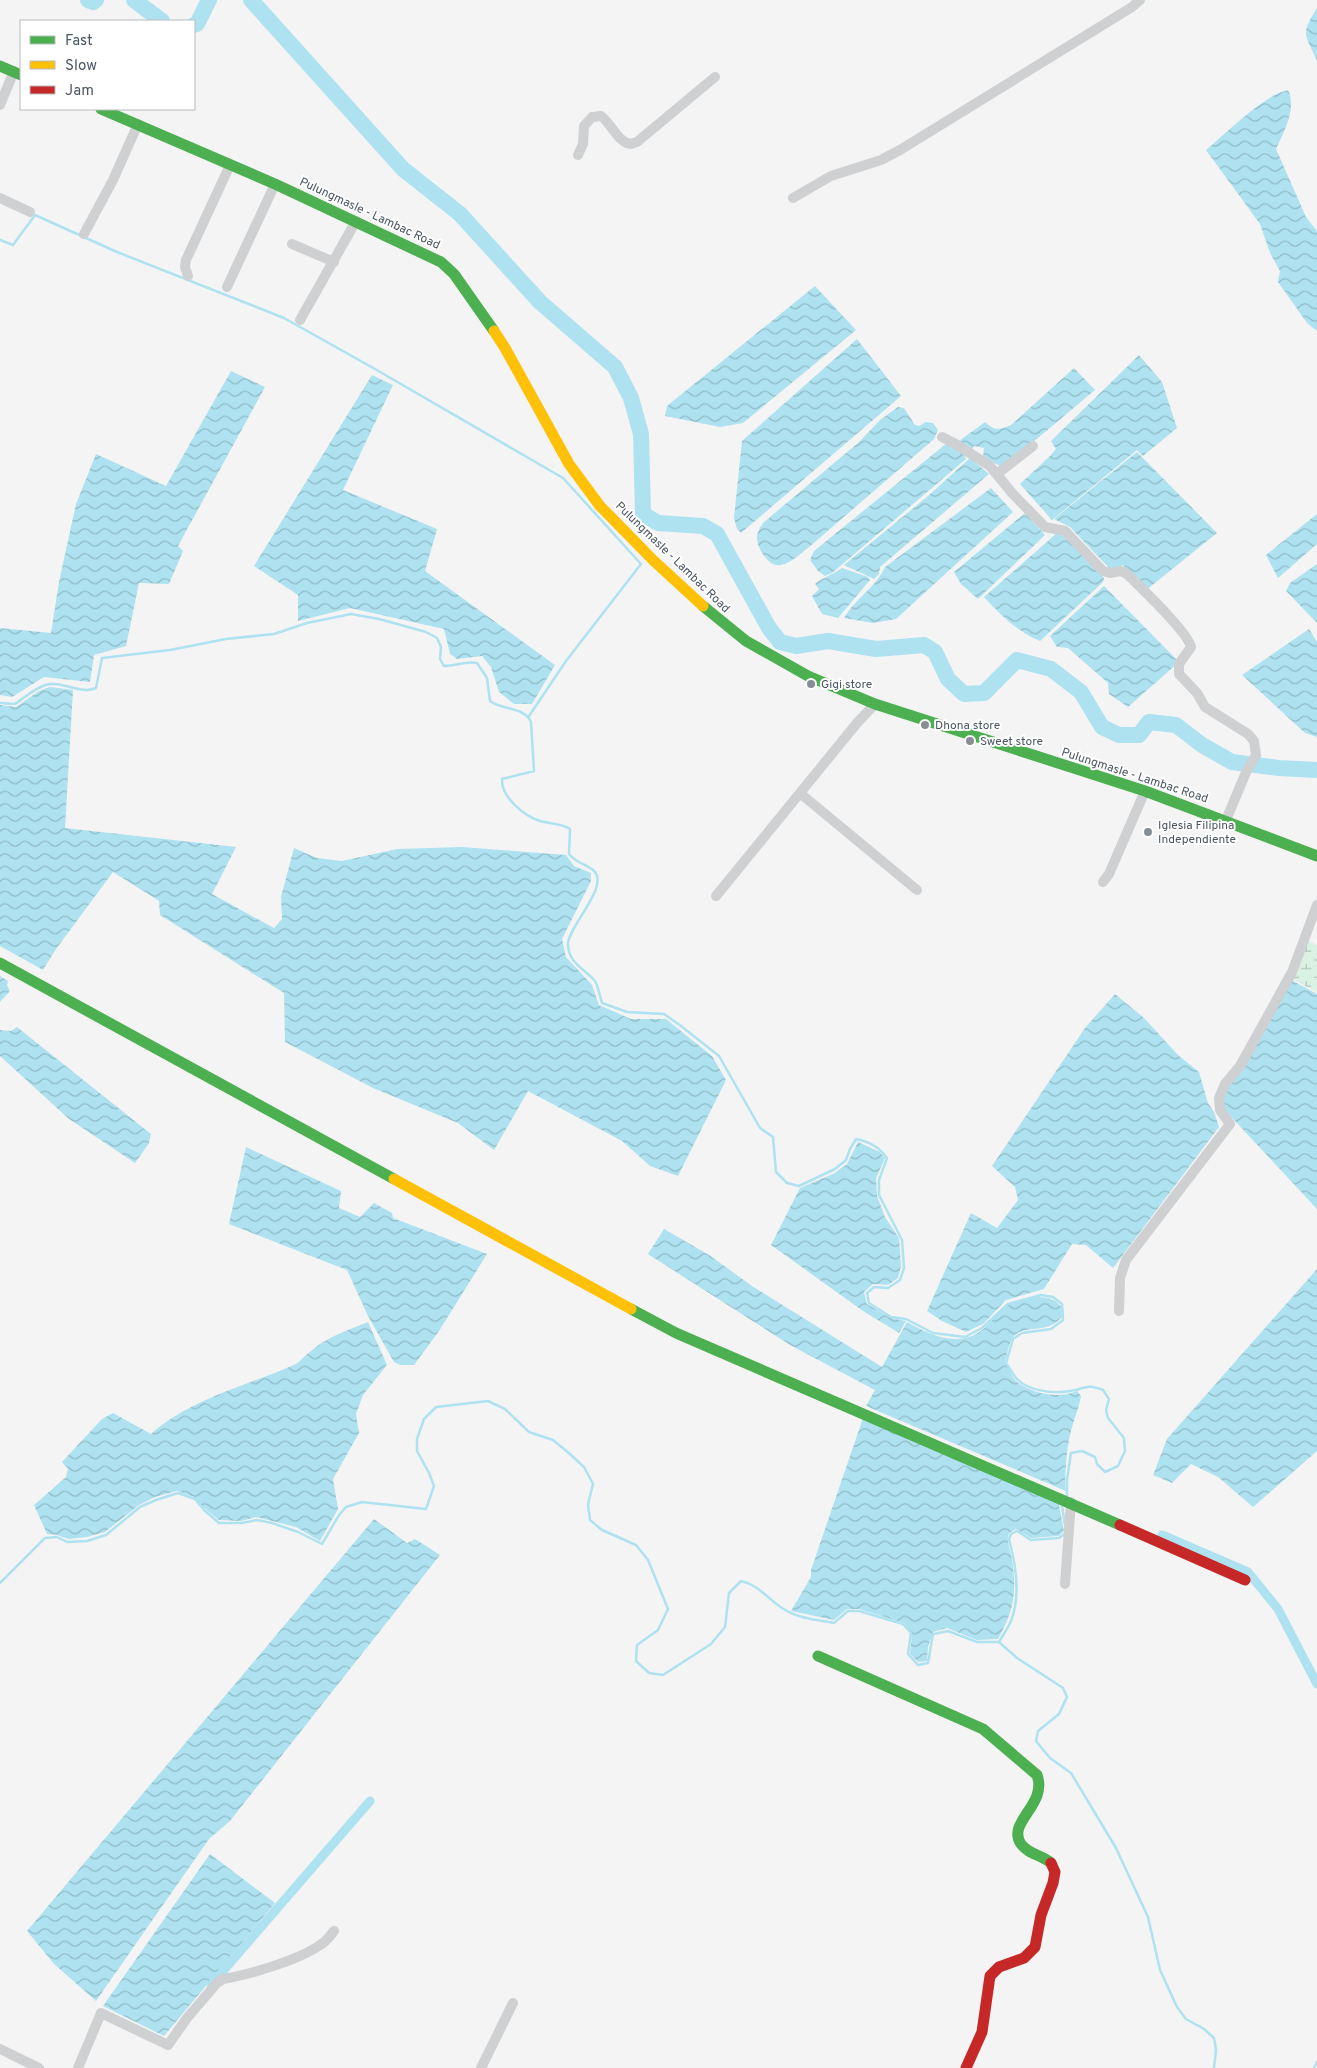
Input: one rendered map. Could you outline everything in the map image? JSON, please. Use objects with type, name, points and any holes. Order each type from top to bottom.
[{"type":"street","points":[[793,198],[831,176],[881,160],[900,150],[1124,13],[1140,0]]},
{"type":"street","points":[[0,66],[18,73],[0,105]]},
{"type":"street","points":[[578,155],[583,144],[584,126],[592,117],[598,115],[607,121],[624,141],[631,144],[643,137],[715,77]]},
{"type":"street","name":"Pulungmasle - Lambac Road","points":[[103,110],[275,184],[428,254],[440,262],[454,274],[505,348],[569,464],[600,506],[654,562],[721,622],[746,641],[808,676],[875,704],[1145,791],[1226,820],[1317,856]]},
{"type":"street","points":[[84,234],[113,180],[138,124]]},
{"type":"street","points":[[188,276],[185,267],[186,260],[230,165]]},
{"type":"street","points":[[227,287],[275,184]]},
{"type":"street","points":[[0,198],[30,212]]},
{"type":"street","points":[[300,320],[356,222]]},
{"type":"street","points":[[292,244],[334,262]]},
{"type":"street","points":[[942,437],[990,466],[1012,493],[1045,527],[1065,531],[1107,573],[1124,572],[1162,609],[1191,644],[1190,650],[1179,664],[1179,674],[1198,693],[1205,708],[1248,734],[1254,741],[1256,754],[1246,770],[1226,820]]},
{"type":"street","points":[[997,474],[1033,446]]},
{"type":"street","points":[[716,896],[857,723],[875,704]]},
{"type":"street","points":[[1103,882],[1109,874],[1145,791]]},
{"type":"street","points":[[801,794],[916,890]]},
{"type":"street","points":[[1119,1311],[1120,1278],[1126,1260],[1230,1124],[1220,1110],[1219,1098],[1225,1084],[1240,1066],[1292,972],[1317,905]]},
{"type":"street","points":[[0,963],[676,1333],[1065,1500],[1245,1580]]},
{"type":"street","points":[[1065,1500],[1065,1584]]},
{"type":"street","points":[[818,1656],[983,1729],[1037,1775],[1040,1780],[1040,1793],[1020,1825],[1018,1840],[1022,1847],[1048,1860],[1055,1872],[1054,1880],[1042,1914],[1034,1948],[1023,1959],[1004,1963],[995,1968],[990,1976],[982,2032],[966,2068]]},
{"type":"street","points":[[78,2068],[101,2013],[168,2044],[186,2018],[223,1979],[262,1970],[313,1949],[323,1943],[334,1931]]},
{"type":"street","points":[[481,2068],[513,2003]]},
{"type":"street","points":[[0,2049],[39,2068]]},
{"type":"green space","points":[[1307,940],[1317,945],[1317,992],[1292,979]]},
{"type":"water","points":[[1317,8],[1317,61],[1307,39],[1306,29]]},
{"type":"water","points":[[1288,90],[1291,104],[1290,112],[1286,128],[1276,149],[1306,217],[1317,231],[1317,331],[1307,323],[1278,282],[1280,271],[1270,253],[1260,224],[1206,150],[1257,107],[1278,93]]},
{"type":"water","points":[[815,286],[856,330],[743,423],[720,427],[665,416],[667,406]]},
{"type":"water","points":[[857,339],[901,396],[741,533],[737,529],[734,518],[742,441]]},
{"type":"water","points":[[1139,355],[1162,382],[1177,428],[1143,456],[1137,450],[1052,520],[1020,484],[1056,449],[1051,441]]},
{"type":"water","points":[[1074,368],[1095,390],[1026,448],[1000,466],[983,457],[984,448],[974,446],[972,449],[959,441],[985,422],[997,429],[1011,425]]},
{"type":"water","points":[[231,371],[265,387],[178,546],[183,551],[169,584],[139,583],[126,646],[94,655],[90,682],[44,677],[12,697],[0,695],[0,628],[51,633],[59,582],[76,504],[96,454],[166,486]]},
{"type":"water","points":[[372,375],[393,385],[343,490],[437,529],[425,571],[555,665],[532,704],[514,704],[499,692],[491,667],[482,656],[457,659],[450,654],[444,629],[350,608],[298,621],[298,595],[254,566]]},
{"type":"water","points":[[898,407],[904,408],[915,425],[919,426],[926,422],[933,423],[938,430],[934,439],[795,558],[781,565],[768,560],[761,552],[757,538],[763,523],[859,442],[880,420]]},
{"type":"water","points":[[947,443],[964,453],[966,459],[832,573],[825,576],[818,571],[810,560],[814,551]]},
{"type":"water","points":[[1137,452],[1217,533],[1145,591],[1123,565],[1112,571],[1070,527],[1054,519]]},
{"type":"water","points":[[970,458],[989,474],[880,567],[879,574],[874,579],[844,565],[928,496]]},
{"type":"water","points":[[991,488],[1013,512],[896,619],[873,623],[844,618],[877,580],[885,567]]},
{"type":"water","points":[[1025,513],[1045,535],[978,599],[961,584],[954,572]]},
{"type":"water","points":[[1317,514],[1317,544],[1278,578],[1266,555]]},
{"type":"water","points":[[1057,533],[1065,537],[1104,578],[1103,582],[1040,641],[1016,627],[984,597]]},
{"type":"water","points":[[1317,564],[1317,623],[1286,591],[1290,583]]},
{"type":"water","points":[[842,568],[868,577],[870,580],[838,618],[822,614],[812,596],[819,589],[815,584]]},
{"type":"water","points":[[1104,586],[1179,662],[1128,707],[1109,694],[1108,683],[1068,648],[1057,647],[1050,636]]},
{"type":"water","points":[[1309,629],[1317,642],[1317,737],[1305,733],[1242,675]]},
{"type":"water","points":[[50,687],[73,690],[65,828],[236,847],[212,894],[274,928],[282,919],[281,897],[294,848],[317,858],[342,861],[397,849],[462,847],[566,855],[574,866],[591,873],[591,881],[562,939],[566,957],[592,985],[599,1005],[631,1019],[666,1019],[712,1056],[726,1080],[678,1176],[650,1166],[622,1141],[528,1091],[494,1150],[458,1123],[373,1088],[285,1042],[284,993],[160,915],[159,901],[113,872],[56,949],[43,970],[0,946],[0,705],[16,707],[39,691]]},
{"type":"water","points":[[0,976],[8,981],[7,985],[10,991],[0,1002]]},
{"type":"water","points":[[1291,980],[1317,994],[1317,1209],[1223,1107],[1222,1098]]},
{"type":"water","points":[[1115,994],[1144,1018],[1178,1055],[1199,1072],[1208,1103],[1214,1112],[1219,1127],[1113,1268],[1086,1245],[1072,1244],[1044,1289],[1006,1300],[983,1324],[966,1332],[942,1321],[927,1311],[971,1213],[997,1228],[1018,1200],[1015,1187],[992,1166],[1085,1028]]},
{"type":"water","points":[[17,1027],[151,1134],[149,1143],[135,1163],[69,1119],[0,1056],[0,1030],[11,1031]]},
{"type":"water","points":[[858,1142],[880,1152],[885,1158],[876,1178],[877,1196],[885,1217],[899,1238],[901,1266],[898,1278],[888,1285],[873,1284],[864,1292],[867,1304],[891,1318],[906,1321],[899,1333],[863,1311],[771,1245],[800,1188],[835,1173],[847,1164]]},
{"type":"water","points":[[246,1147],[341,1191],[339,1208],[360,1217],[374,1203],[392,1213],[393,1218],[487,1254],[439,1331],[414,1365],[401,1365],[394,1362],[368,1316],[347,1270],[229,1224]]},
{"type":"water","points":[[664,1229],[709,1255],[752,1286],[882,1367],[907,1322],[928,1333],[942,1337],[950,1339],[965,1338],[979,1332],[1005,1307],[1017,1301],[1040,1297],[1055,1301],[1064,1312],[1059,1320],[1053,1325],[1017,1334],[1012,1339],[1005,1362],[1017,1382],[1031,1390],[1054,1395],[1077,1391],[1081,1396],[1068,1444],[1066,1491],[866,1406],[875,1390],[790,1345],[648,1254]]},
{"type":"water","points":[[1317,1269],[1317,1451],[1253,1507],[1218,1477],[1191,1464],[1172,1483],[1153,1475],[1167,1439]]},
{"type":"water","points":[[368,1322],[387,1365],[363,1395],[356,1414],[359,1433],[333,1479],[338,1509],[320,1541],[296,1527],[256,1517],[241,1521],[219,1520],[194,1497],[177,1491],[155,1497],[139,1505],[105,1532],[87,1537],[68,1539],[47,1534],[34,1505],[66,1477],[68,1469],[62,1462],[102,1419],[113,1413],[151,1434],[184,1411],[220,1394],[296,1364],[324,1342]]},
{"type":"water","points":[[863,1418],[1058,1500],[1064,1531],[1059,1536],[1031,1538],[1016,1529],[1009,1533],[1008,1540],[1014,1592],[1008,1619],[998,1639],[977,1640],[947,1628],[933,1632],[928,1647],[927,1661],[918,1662],[910,1654],[912,1634],[904,1623],[859,1609],[847,1609],[834,1620],[791,1611],[811,1577],[811,1570]]},
{"type":"water","points":[[374,1519],[407,1543],[415,1539],[440,1555],[230,1821],[209,1839],[96,2001],[54,1964],[27,1931]]},
{"type":"water","points":[[210,1854],[275,1903],[164,2036],[103,2006]]},
{"type":"waterway","points":[[88,0],[93,2],[96,0]]},
{"type":"waterway","points":[[134,0],[161,20]]},
{"type":"waterway","points":[[201,0],[207,3]]},
{"type":"waterway","points":[[195,25],[209,0]]},
{"type":"waterway","points":[[251,0],[403,169],[460,214],[540,302],[615,367],[631,398],[641,434],[643,514],[658,523],[703,526],[717,534],[769,628],[780,642],[796,646],[828,641],[876,649],[924,645],[935,652],[948,679],[964,694],[984,693],[1017,660],[1051,669],[1081,692],[1102,727],[1119,735],[1139,735],[1149,722],[1176,725],[1202,745],[1232,762],[1279,768],[1317,770]]},
{"type":"waterway","points":[[0,240],[13,245],[35,215],[117,252],[284,318],[563,478],[641,564],[566,661],[529,716]]},
{"type":"waterway","points":[[0,703],[15,704],[37,689],[51,684],[84,690],[96,688],[102,658],[170,650],[226,639],[274,634],[307,623],[351,614],[379,619],[426,632],[437,638],[441,647],[440,659],[444,666],[477,663],[487,678],[490,701],[519,711],[528,717],[531,722],[534,771],[502,779],[505,792],[509,799],[527,815],[540,821],[570,829],[569,854],[575,860],[594,871],[597,878],[597,886],[593,896],[574,928],[568,944],[574,961],[595,981],[602,1003],[627,1012],[664,1014],[719,1056],[760,1128],[773,1137],[776,1172],[787,1183],[799,1186],[835,1169],[846,1160],[856,1139],[874,1146],[887,1158],[879,1180],[879,1195],[902,1240],[904,1268],[900,1280],[888,1288],[874,1287],[867,1293],[869,1303],[891,1317],[906,1319],[933,1333],[965,1337],[982,1328],[1008,1304],[1041,1295],[1053,1297],[1062,1304],[1063,1320],[1051,1329],[1022,1333],[1013,1339],[1006,1363],[1017,1379],[1035,1389],[1064,1392],[1089,1387],[1103,1390],[1109,1399],[1106,1410],[1108,1418],[1124,1438],[1125,1451],[1118,1466],[1105,1472],[1097,1464],[1095,1457],[1082,1451],[1071,1453],[1067,1495]]},
{"type":"waterway","points":[[0,1583],[45,1538],[57,1537],[67,1542],[87,1541],[106,1535],[140,1507],[178,1493],[195,1499],[219,1523],[242,1523],[257,1520],[272,1523],[298,1532],[322,1544],[339,1515],[346,1507],[362,1502],[426,1509],[434,1486],[417,1451],[417,1439],[424,1419],[436,1407],[488,1401],[505,1409],[529,1432],[553,1440],[584,1467],[593,1484],[588,1504],[590,1520],[602,1530],[636,1545],[648,1560],[668,1609],[658,1630],[637,1645],[636,1661],[649,1673],[663,1675],[711,1644],[725,1627],[729,1593],[741,1581],[754,1586],[792,1614],[804,1618],[834,1623],[848,1611],[859,1611],[903,1624],[911,1633],[908,1654],[918,1665],[928,1663],[933,1634],[948,1631],[977,1642],[999,1642],[1017,1658],[1063,1688],[1067,1697],[1059,1714],[1038,1731],[1036,1741],[1050,1758],[1071,1773],[1116,1848],[1148,1917],[1160,1970],[1177,2007],[1186,2019],[1204,2029],[1214,2038],[1216,2050],[1214,2068]]},
{"type":"waterway","points":[[1062,1506],[1065,1525]]},
{"type":"waterway","points":[[999,1642],[1011,1621],[1016,1601],[1014,1559],[1009,1539],[1011,1534],[1017,1531],[1031,1540],[1059,1538],[1066,1533]]},
{"type":"waterway","points":[[1162,1535],[1248,1572],[1278,1609],[1317,1684]]},
{"type":"waterway","points":[[211,1985],[370,1801]]},
{"type":"waterway","points":[[1314,2068],[1317,2062]]},
{"type":"traffic: fast","points":[[0,66],[20,75]]},
{"type":"traffic: fast","points":[[103,110],[275,184],[441,262],[454,274],[494,331]]},
{"type":"traffic: fast","points":[[703,606],[746,641],[808,676],[875,704],[1145,791],[1317,856]]},
{"type":"traffic: fast","points":[[0,963],[394,1179]]},
{"type":"traffic: fast","points":[[631,1309],[676,1333],[1120,1525]]},
{"type":"traffic: fast","points":[[818,1656],[983,1729],[1037,1775],[1039,1786],[1037,1795],[1022,1820],[1018,1836],[1024,1847],[1051,1863]]},
{"type":"traffic: slow","points":[[494,331],[569,464],[600,506],[654,561],[703,606]]},
{"type":"traffic: slow","points":[[394,1179],[631,1309]]},
{"type":"traffic: jam","points":[[1120,1525],[1245,1580]]},
{"type":"traffic: jam","points":[[966,2068],[982,2032],[990,1976],[999,1967],[1024,1958],[1035,1947],[1041,1915],[1053,1883],[1055,1872],[1051,1863]]},
{"type":"place","name":"Gigi store","points":[[811,684]]},
{"type":"place","name":"Dhona store","points":[[925,725]]},
{"type":"place","name":"Sweet store","points":[[970,741]]},
{"type":"place","name":"Iglesia Filipina Independiente","points":[[1148,832]]}]
